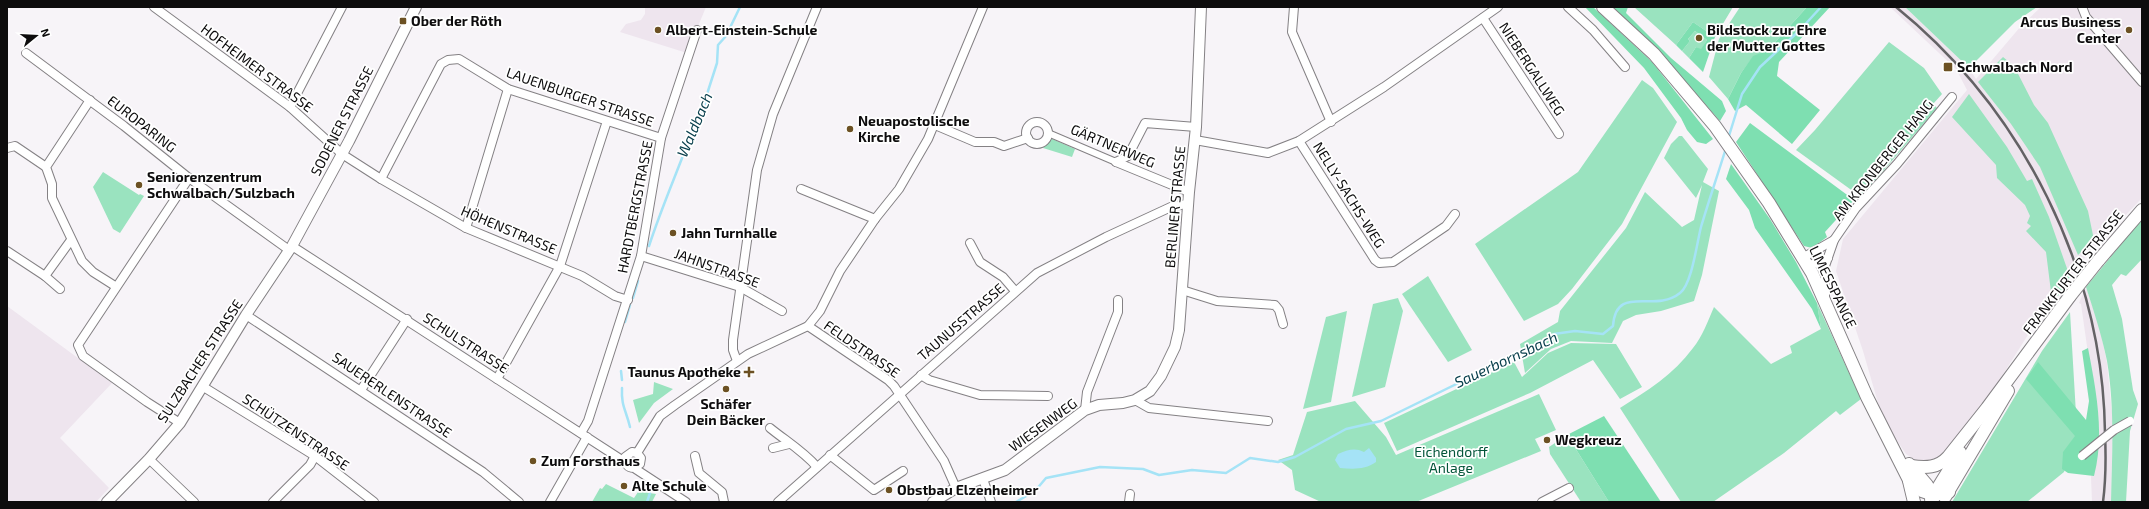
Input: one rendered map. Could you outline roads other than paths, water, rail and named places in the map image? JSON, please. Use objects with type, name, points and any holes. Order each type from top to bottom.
[{"type":"main road","name":"LIMESSPANGE","points":[[1603,7],[1654,54],[1716,126],[1806,261],[1825,300],[1867,397],[1886,433]]},
{"type":"main road","name":"FRANKFURTER STRASSE","points":[[2029,353],[2070,296],[2142,210]]},
{"type":"main road","points":[[1911,466],[1927,467],[1943,463],[2029,353]]},
{"type":"main road","points":[[1935,500],[1949,492],[1995,415],[2029,353]]},
{"type":"main road","points":[[1935,500],[1987,408]]},
{"type":"main road","points":[[1886,433],[1935,500]]},
{"type":"main road","points":[[1886,433],[1909,480],[1914,502]]},
{"type":"main road","points":[[1909,480],[1935,500]]},
{"type":"street","points":[[290,107],[342,7]]},
{"type":"street","name":"SODENER STRASSE","points":[[291,248],[342,154],[416,7]]},
{"type":"street","points":[[737,361],[733,350],[733,340],[757,170],[773,114],[817,7]]},
{"type":"street","points":[[637,453],[660,416],[748,354],[808,326],[820,312],[840,271],[875,219],[899,189],[935,125],[983,7]]},
{"type":"street","name":"BERLINER STRASSE","points":[[1135,400],[1150,391],[1171,358],[1179,330],[1189,192],[1196,127],[1201,7]]},
{"type":"street","points":[[1294,7],[1292,32],[1331,122]]},
{"type":"street","points":[[1195,140],[1268,153],[1300,141],[1331,122],[1498,7]]},
{"type":"street","points":[[1568,7],[1593,30],[1625,67]]},
{"type":"street","points":[[2082,7],[2086,17],[2142,82]]},
{"type":"street","name":"HOFHEIMER STRASSE","points":[[159,9],[290,107],[342,154]]},
{"type":"street","name":"NIEBERGALLWEG","points":[[1483,18],[1558,134]]},
{"type":"street","name":"HARDTBERGSTRASSE","points":[[550,502],[584,435],[628,300],[641,256],[661,138],[698,30]]},
{"type":"street","name":"EUROPARING","points":[[26,53],[90,100],[189,178],[291,248]]},
{"type":"street","name":"LAUENBURGER STRASSE","points":[[381,180],[441,64],[448,60],[459,59],[508,89],[661,138]]},
{"type":"street","points":[[466,228],[508,89]]},
{"type":"street","name":"AM KRONBERGER HANG","points":[[1825,300],[1825,266],[1834,240],[1856,208],[1897,164],[1952,97]]},
{"type":"street","name":"EUROPARING","points":[[46,167],[90,100]]},
{"type":"street","points":[[497,379],[560,266],[607,120]]},
{"type":"street","points":[[1034,123],[1044,124],[1048,133],[1044,141],[1039,144],[1032,143],[1028,138],[1027,129],[1034,123]]},
{"type":"street","name":"BERLINER STRASSE","points":[[1116,162],[1128,156],[1145,123],[1196,127]]},
{"type":"street","points":[[935,125],[975,142],[994,142],[1004,146],[1028,138]]},
{"type":"street","name":"GÄRTNERWEG","points":[[1048,133],[1189,192]]},
{"type":"street","name":"NELLY-SACHS-WEG","points":[[1300,141],[1374,260],[1379,263],[1393,262],[1446,226],[1456,214]]},
{"type":"street","points":[[7,148],[15,146],[46,167],[52,184],[52,198],[71,240],[86,267],[115,286]]},
{"type":"street","name":"HÖHENSTRASSE","points":[[342,154],[381,180],[466,228],[560,266],[582,276],[615,296],[628,300]]},
{"type":"street","points":[[180,423],[114,379],[83,356],[78,348],[78,342],[189,178]]},
{"type":"street","points":[[801,189],[875,219]]},
{"type":"street","name":"TAUNUSSTRASSE","points":[[778,502],[1037,273],[1173,206],[1188,204]]},
{"type":"street","points":[[45,276],[71,240]]},
{"type":"street","name":"AM KRONBERGER HANG","points":[[1806,261],[1834,240]]},
{"type":"street","points":[[970,243],[980,262],[1003,277],[1015,291]]},
{"type":"street","name":"SULZBACHER STRASSE","points":[[107,502],[149,459],[180,423],[246,314],[291,248]]},
{"type":"street","name":"SCHULSTRASSE","points":[[291,248],[407,319],[625,462]]},
{"type":"street","points":[[7,251],[45,276],[60,288]]},
{"type":"street","name":"JAHNSTRASSE","points":[[641,256],[740,287],[782,311]]},
{"type":"street","points":[[1806,261],[1818,263],[1828,258]]},
{"type":"street","points":[[1182,290],[1217,301],[1275,305],[1279,310],[1283,324]]},
{"type":"street","points":[[1085,410],[1087,392],[1118,312],[1118,300]]},
{"type":"street","name":"SAUERERLENSTRASSE","points":[[246,314],[483,472],[519,502]]},
{"type":"street","points":[[361,390],[407,319]]},
{"type":"street","name":"FELDSTRASSE","points":[[808,326],[888,380],[900,394],[944,461],[956,488]]},
{"type":"street","points":[[921,375],[929,380],[980,395],[1048,396]]},
{"type":"street","name":"SCHÜTZENSTRASSE","points":[[202,386],[315,456],[374,502]]},
{"type":"street","points":[[1135,400],[1149,408],[1268,421]]},
{"type":"street","name":"WIESENWEG","points":[[933,502],[956,488],[1005,470],[1085,410],[1099,405],[1123,404],[1135,400]]},
{"type":"street","points":[[2082,456],[2114,430],[2130,421]]},
{"type":"street","points":[[770,428],[789,444],[799,449],[817,467]]},
{"type":"street","points":[[773,448],[789,444]]},
{"type":"street","points":[[637,453],[628,454],[625,457],[625,462],[628,467],[634,468],[686,502]]},
{"type":"street","points":[[634,468],[638,466],[641,461],[637,453]]},
{"type":"street","points":[[830,455],[874,490],[903,471]]},
{"type":"street","points":[[273,502],[310,465],[315,456]]},
{"type":"street","points":[[695,456],[700,473],[722,492],[724,502]]},
{"type":"street","points":[[149,459],[194,502]]},
{"type":"street","points":[[983,479],[991,502]]},
{"type":"street","points":[[1542,502],[1569,488]]},
{"type":"water","points":[[1369,448],[1376,458],[1376,462],[1372,465],[1354,469],[1340,468],[1335,460],[1338,454],[1345,451],[1354,449],[1364,452]]},
{"type":"waterway","name":"Waldbach","points":[[649,246],[693,129],[695,120],[705,110],[708,91],[717,63],[718,45],[726,36],[740,7]]},
{"type":"waterway","name":"Sauerbornsbach","points":[[1728,139],[1742,94],[1760,67],[1800,30],[1821,7]]},
{"type":"waterway","name":"Sauerbornsbach","points":[[1016,502],[1035,491],[1046,478],[1100,467],[1143,469],[1159,475],[1192,470],[1226,473],[1250,458],[1278,462],[1295,457],[1346,429],[1381,421],[1532,347],[1554,334],[1575,331],[1603,334],[1613,326],[1616,313],[1621,306],[1629,302],[1670,299],[1680,293],[1684,288],[1691,272],[1701,227],[1726,148]]},
{"type":"waterway","name":"Waldbach","points":[[633,298],[638,281]]},
{"type":"waterway","name":"Waldbach","points":[[625,322],[630,305]]},
{"type":"waterway","name":"Waldbach","points":[[621,371],[622,380]]},
{"type":"waterway","name":"Waldbach","points":[[622,388],[623,404],[630,427]]},
{"type":"waterway","name":"Waldbach","points":[[647,502],[650,493]]},
{"type":"railway","points":[[1896,7],[1941,48],[1982,94],[2017,144],[2047,198],[2071,254],[2089,312],[2101,372],[2106,450],[2103,502]]},
{"type":"place","name":"Ober der Röth","points":[[403,21]]},
{"type":"place","name":"Albert-Einstein-Schule","points":[[658,30]]},
{"type":"place","name":"Arcus Business Center","points":[[2129,30]]},
{"type":"place","name":"Bildstock zur Ehre der Mutter Gottes","points":[[1699,38]]},
{"type":"place","name":"Schwalbach Nord","points":[[1948,67]]},
{"type":"place","name":"Neuapostolische Kirche","points":[[850,129]]},
{"type":"place","name":"Seniorenzentrum Schwalbach/Sulzbach","points":[[139,185]]},
{"type":"place","name":"Jahn Turnhalle","points":[[673,233]]},
{"type":"place","name":"Taunus Apotheke","points":[[749,372]]},
{"type":"place","name":"Schäfer Dein Bäcker","points":[[726,389]]},
{"type":"place","name":"Wegkreuz","points":[[1547,440]]},
{"type":"place","name":"Zum Forsthaus","points":[[533,461]]},
{"type":"place","name":"Alte Schule","points":[[624,486]]},
{"type":"place","name":"Obstbau Elzenheimer","points":[[889,490]]},
{"type":"park label","name":"Eichendorff Anlage","points":[[1451,460]]}]
